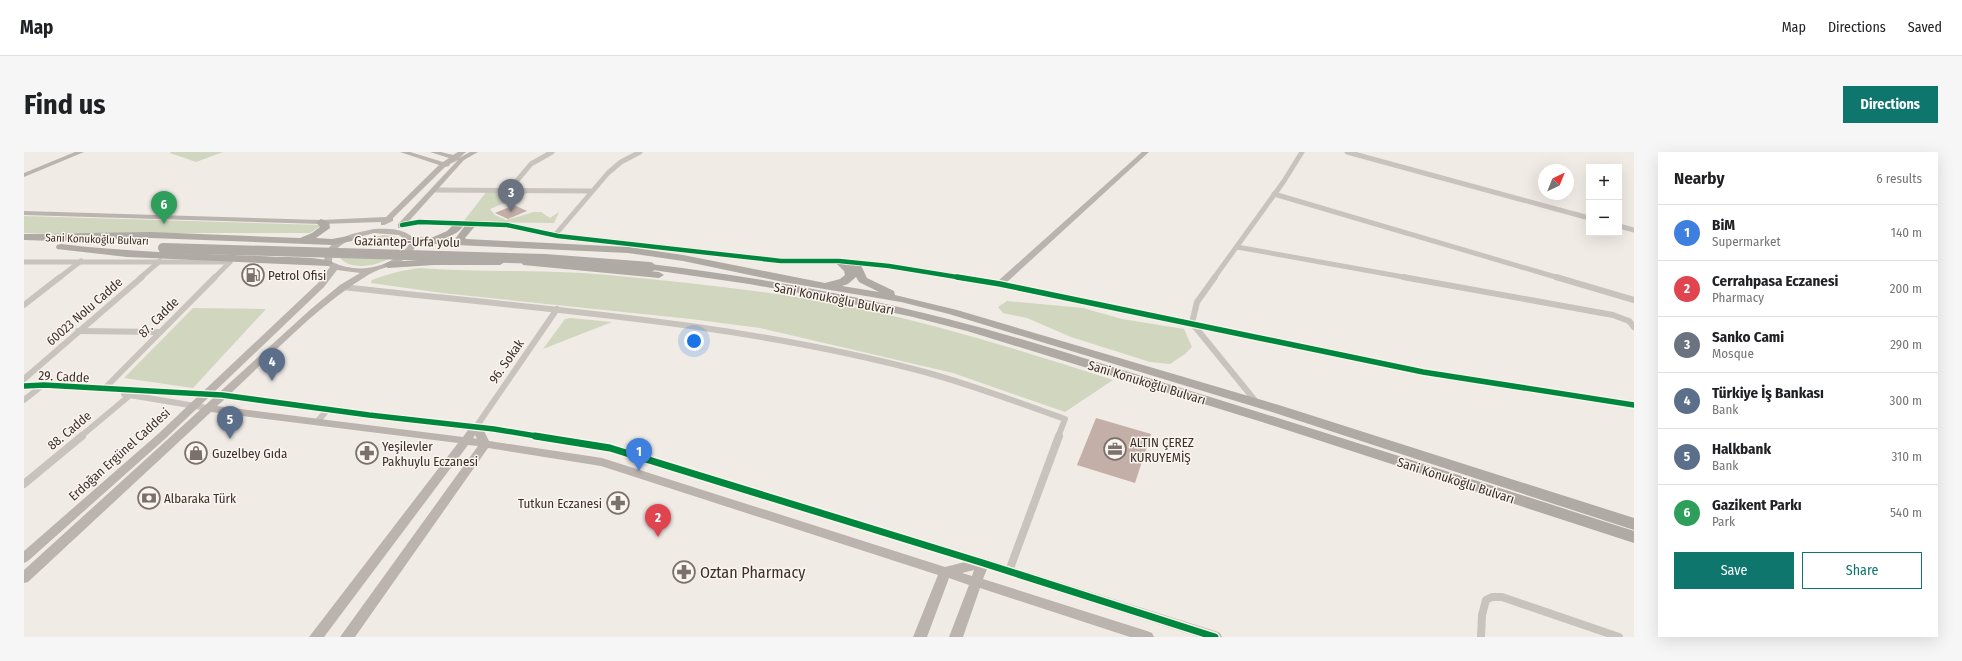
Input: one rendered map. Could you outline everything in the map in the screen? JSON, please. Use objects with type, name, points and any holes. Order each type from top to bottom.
[{"type":"highway","points":[[295,240],[316,235],[325,228],[325,224],[321,222]]},
{"type":"highway","points":[[428,240],[451,233],[460,224]]},
{"type":"highway","points":[[464,242],[459,238],[470,225]]},
{"type":"highway","points":[[45,237],[151,235],[332,242],[348,239]]},
{"type":"highway","name":"Sani Konukoğlu Bulvarı","points":[[24,237],[166,245]]},
{"type":"highway","points":[[412,240],[635,250],[691,259],[809,284]]},
{"type":"highway","name":"Sani Konukoğlu Bulvarı","points":[[24,245],[61,247],[166,245]]},
{"type":"highway","name":"Gaziantep-Urfa yolu","points":[[166,245],[376,255],[545,259],[652,264]]},
{"type":"highway","points":[[61,247],[114,253],[279,259],[331,266]]},
{"type":"highway","points":[[822,286],[844,282],[851,276],[849,270],[840,261]]},
{"type":"highway","points":[[388,265],[434,262],[535,263],[610,269],[794,290]]},
{"type":"highway","points":[[855,263],[863,280],[882,290],[914,303]]},
{"type":"highway","name":"Sani Konukoğlu Bulvarı","points":[[652,264],[822,286],[914,303],[961,314],[1257,403],[1634,524]]},
{"type":"highway","name":"Sani Konukoğlu Bulvarı","points":[[652,264],[913,314],[997,337],[1271,420],[1634,537]]},
{"type":"street","points":[[24,175],[81,152]]},
{"type":"street","points":[[403,152],[443,165],[455,166]]},
{"type":"street","points":[[433,152],[452,158]]},
{"type":"street","points":[[348,239],[377,227],[390,219],[443,165],[452,158],[475,152]]},
{"type":"street","points":[[509,190],[531,164],[552,152]]},
{"type":"street","points":[[555,235],[608,173],[621,162],[640,152]]},
{"type":"street","points":[[1000,284],[1146,152]]},
{"type":"street","points":[[1192,323],[1197,302],[1237,248],[1302,152]]},
{"type":"street","points":[[1347,152],[1586,217]]},
{"type":"street","points":[[396,232],[455,166],[462,155]]},
{"type":"street","points":[[434,190],[592,191]]},
{"type":"street","points":[[1274,194],[1634,300]]},
{"type":"street","points":[[24,213],[321,222],[350,222],[390,219]]},
{"type":"street","points":[[402,225],[419,222],[470,225],[507,225],[555,235],[774,260],[840,261],[889,266],[1000,284],[1423,372],[1634,405]]},
{"type":"street","points":[[1622,227],[1634,230]]},
{"type":"street","points":[[331,266],[351,271],[373,269],[388,265],[408,253],[414,243],[407,235],[396,232],[374,232],[360,234]]},
{"type":"street","name":"Erdoğan Ergünel Caddesi","points":[[24,558],[162,436],[192,406],[322,285],[331,266],[326,257],[329,251],[348,239]]},
{"type":"street","points":[[1237,248],[1613,314],[1629,320],[1634,327]]},
{"type":"street","points":[[24,305],[81,260]]},
{"type":"street","points":[[24,262],[160,260]]},
{"type":"street","name":"87. Cadde","points":[[104,390],[159,332],[230,262],[160,260]]},
{"type":"street","name":"60023 Nolu Cadde","points":[[24,379],[160,260]]},
{"type":"street","points":[[24,578],[281,339],[343,287],[373,269]]},
{"type":"street","points":[[343,287],[558,309],[725,330],[840,352],[922,371],[1065,419],[1009,571]]},
{"type":"street","name":"96. Sokak","points":[[476,427],[558,309]]},
{"type":"street","points":[[1192,323],[1257,403]]},
{"type":"street","points":[[78,332],[159,332]]},
{"type":"street","points":[[24,400],[44,385]]},
{"type":"street","name":"29. Cadde","points":[[24,386],[44,385],[104,390]]},
{"type":"street","points":[[104,390],[204,395],[222,394],[328,409],[476,427],[610,448],[1009,571],[1215,637]]},
{"type":"street","points":[[104,390],[129,396],[192,406],[466,441],[602,462],[1147,637]]},
{"type":"street","name":"88. Cadde","points":[[24,484],[129,396]]},
{"type":"street","points":[[317,422],[328,409]]},
{"type":"street","points":[[316,637],[476,427]]},
{"type":"street","points":[[476,427],[485,444]]},
{"type":"street","points":[[347,637],[485,444]]},
{"type":"street","points":[[24,558],[43,560]]},
{"type":"street","points":[[945,572],[983,563]]},
{"type":"street","points":[[956,637],[983,563]]},
{"type":"street","points":[[920,637],[945,572]]},
{"type":"street","points":[[1481,637],[1482,615],[1486,600],[1492,597],[1502,597],[1620,637]]},
{"type":"green space","points":[[223,152],[196,162],[170,153]]},
{"type":"green space","points":[[487,191],[528,193],[490,209],[495,215],[506,220],[534,212],[541,212],[550,218],[559,212],[554,223],[463,222]]},
{"type":"green space","points":[[24,216],[322,225],[310,233],[24,233]]},
{"type":"green space","points":[[384,235],[393,236],[404,242],[405,245],[351,244],[362,239]]},
{"type":"green space","points":[[340,258],[390,258],[371,265],[357,266],[351,265]]},
{"type":"green space","points":[[420,268],[584,273],[705,285],[803,298],[867,310],[960,333],[1113,380],[1065,412],[953,373],[760,328],[691,319],[442,293],[371,283],[372,280],[384,276]]},
{"type":"green space","points":[[1007,301],[1083,308],[1122,319],[1184,329],[1192,347],[1185,354],[1170,364],[1150,362],[1071,337],[1027,318],[1003,313],[998,307]]},
{"type":"green space","points":[[193,308],[266,309],[193,388],[124,378]]},
{"type":"green space","points":[[571,318],[612,322],[543,349],[565,319]]},
{"type":"building","points":[[514,205],[527,211],[508,219],[495,213]]},
{"type":"building","name":"ALTIN ÇEREZ KURUYEMİŞ","points":[[1096,418],[1151,434],[1135,483],[1077,465]]},
{"type":"cycle path","points":[[402,225],[419,222],[507,225],[558,236],[696,252],[781,261],[839,261],[889,266],[1000,284],[1423,372],[1634,405]]},
{"type":"cycle path","points":[[24,386],[44,385],[222,395],[369,415],[494,429],[610,448],[983,563],[1215,637]]},
{"type":"place","name":"Sanko Cami","points":[[511,212]]},
{"type":"place","name":"Gazikent Parkı","points":[[164,224]]},
{"type":"place","name":"Petrol Ofisi","points":[[253,275]]},
{"type":"place","name":"Türkiye İş Bankası","points":[[272,381]]},
{"type":"place","name":"Halkbank","points":[[230,439]]},
{"type":"place","name":"ALTIN ÇEREZ KURUYEMİŞ","points":[[1115,449]]},
{"type":"place","name":"Guzelbey Gıda","points":[[196,453]]},
{"type":"place","name":"Yeşilevler Pakhuylu Eczanesi","points":[[367,453]]},
{"type":"place","name":"BiM","points":[[639,471]]},
{"type":"place","name":"Albaraka Türk","points":[[149,498]]},
{"type":"place","name":"Tutkun Eczanesi","points":[[618,503]]},
{"type":"place","name":"Cerrahpasa Eczanesi","points":[[658,537]]},
{"type":"place","name":"Oztan Pharmacy","points":[[684,572]]}]
